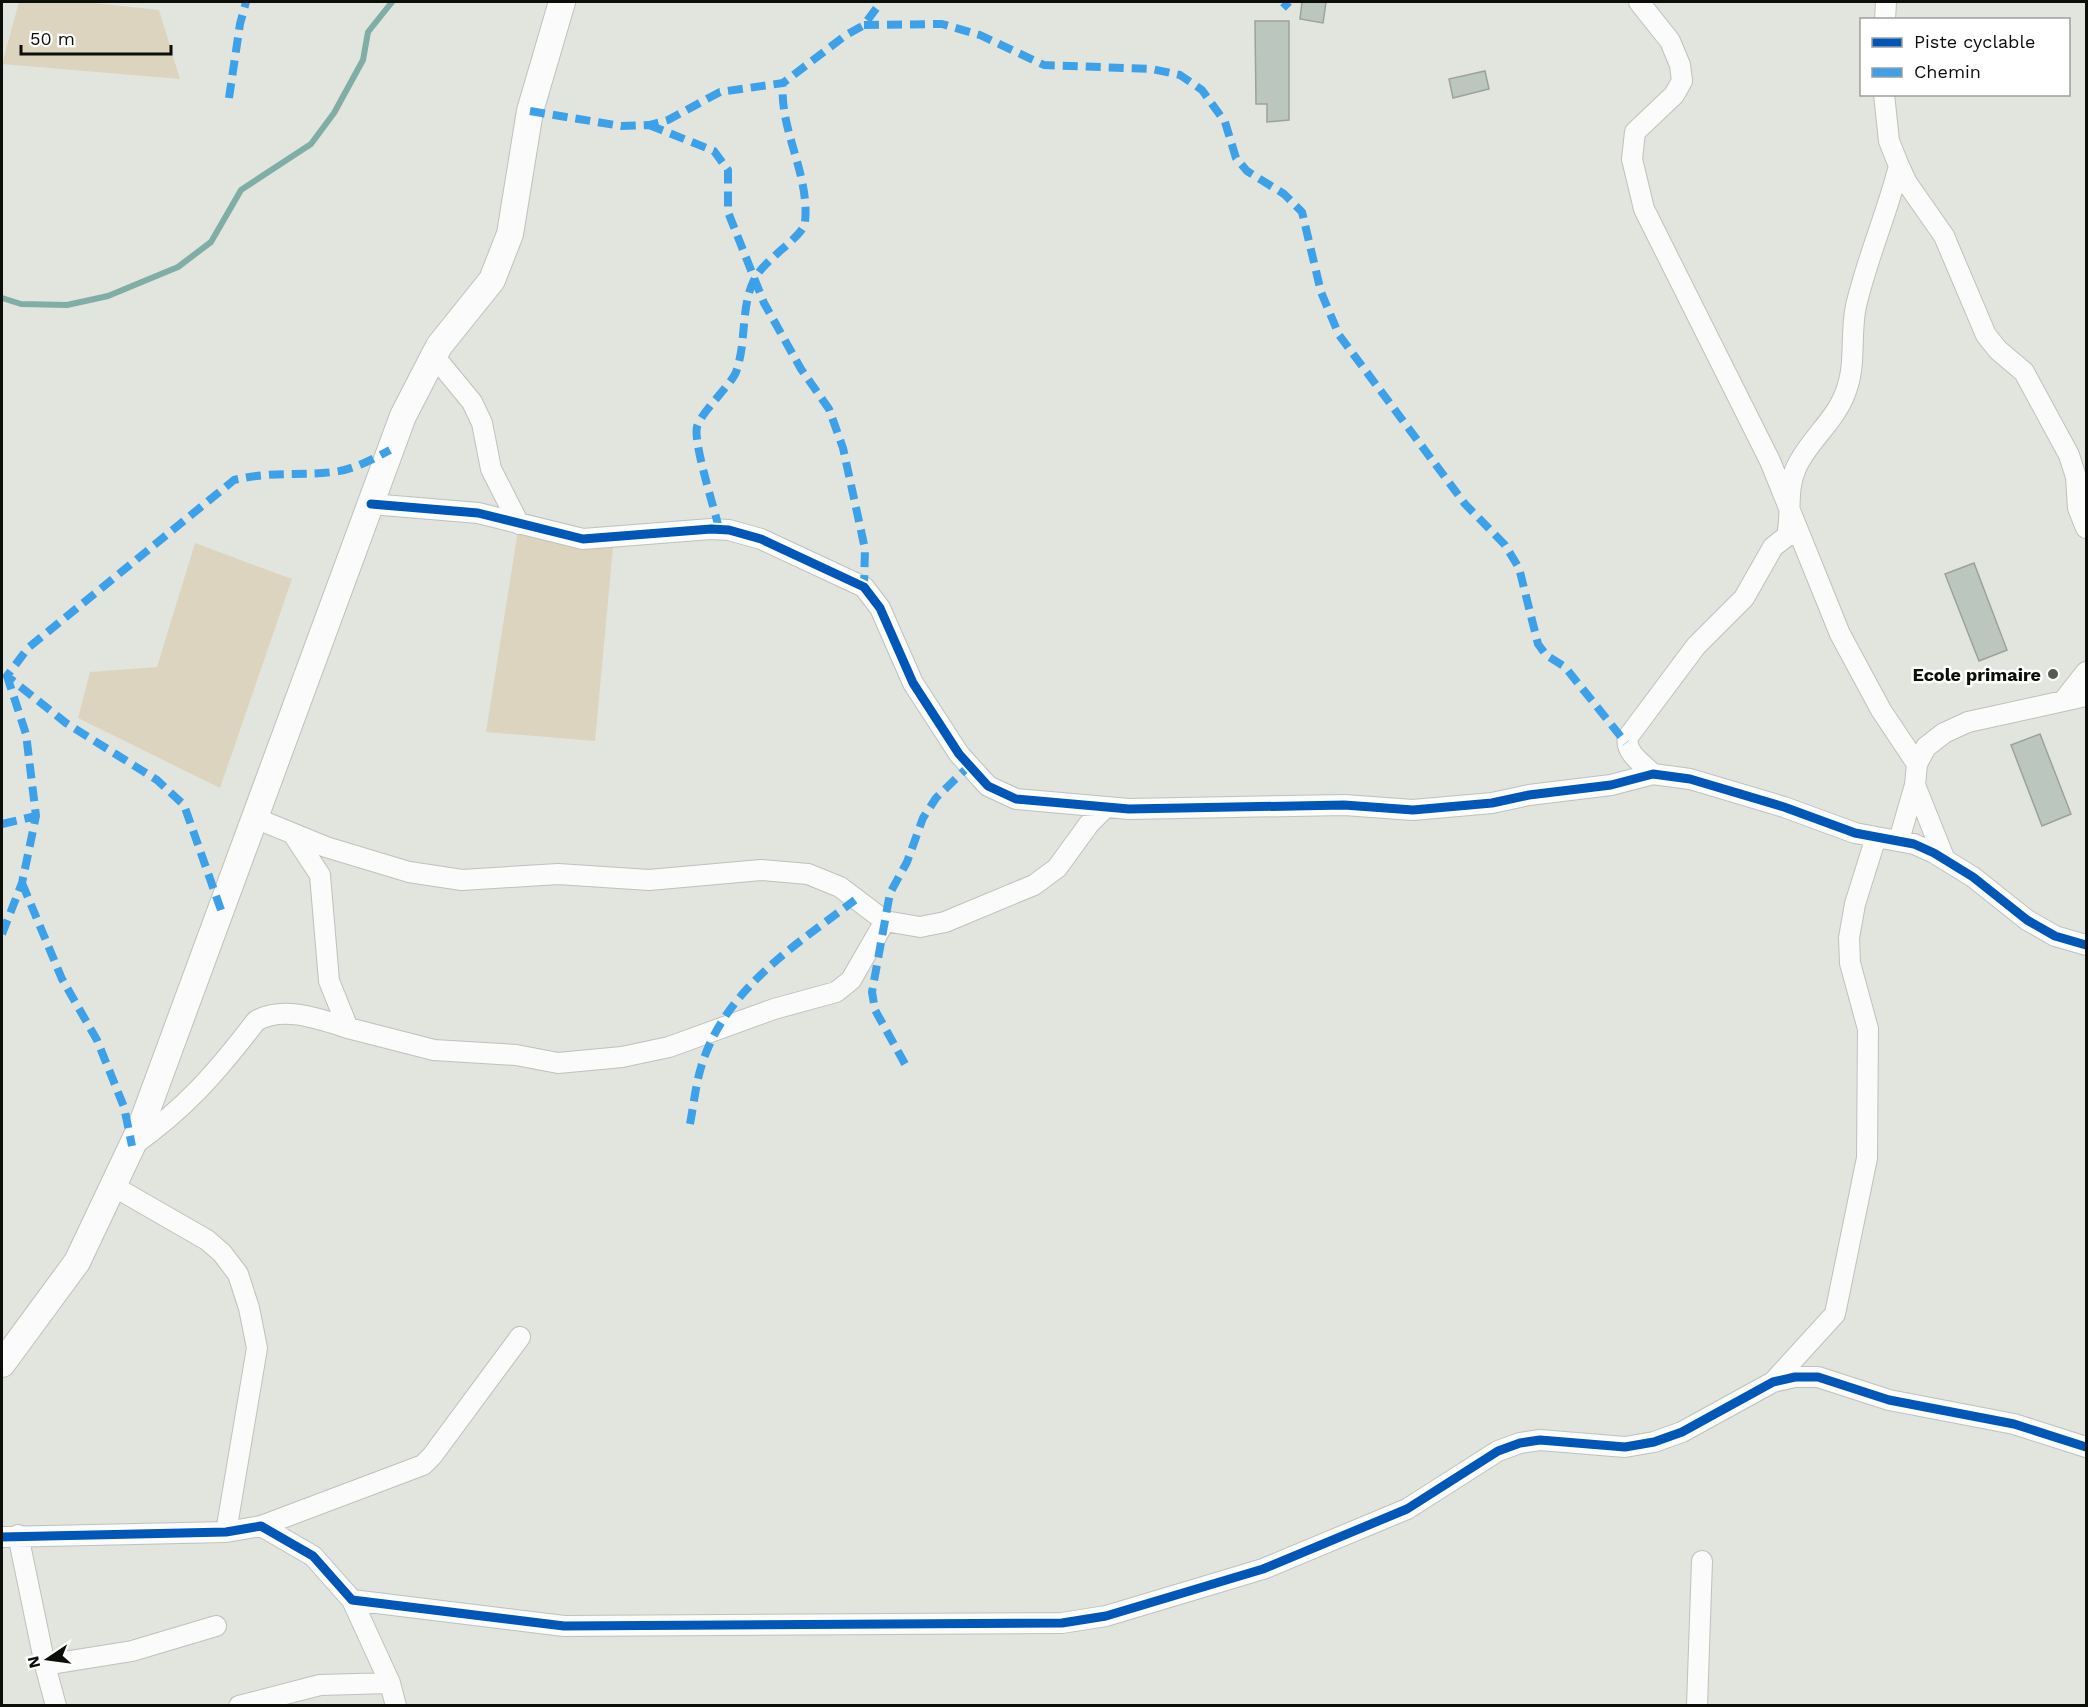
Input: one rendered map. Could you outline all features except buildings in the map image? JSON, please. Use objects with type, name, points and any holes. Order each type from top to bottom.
[{"type":"street","points":[[2,1364],[77,1262],[132,1146],[403,416],[435,356],[492,280],[510,234],[530,111],[562,2]]},
{"type":"street","points":[[1639,2],[1670,41],[1680,65],[1682,81],[1674,95],[1635,132],[1632,159],[1644,209],[1759,439],[1840,634],[1881,710],[1917,764]]},
{"type":"street","points":[[1885,18],[1886,2]]},
{"type":"street","points":[[1884,96],[1889,141],[1899,166],[1907,183],[1944,236],[1986,335],[1998,350],[2025,372],[2069,455],[2076,477],[2078,508],[2086,528]]},
{"type":"street","points":[[1653,774],[1630,751],[1626,743],[1628,737],[1696,646],[1744,598],[1773,547],[1787,536],[1792,478],[1797,466],[1840,405],[1848,387],[1858,296],[1879,225],[1889,205],[1899,166]]},
{"type":"street","points":[[435,356],[472,402],[482,423],[491,469],[519,524]]},
{"type":"street","points":[[371,504],[478,513],[583,539],[729,530],[761,539],[864,587],[880,608],[913,683],[959,754],[988,786],[1016,799],[1106,807],[1333,805],[1413,810],[1492,803],[1529,795],[1611,785],[1653,774],[1690,779],[1784,807],[1855,834],[1899,840],[1946,860],[1973,877],[2027,920],[2055,936],[2086,945]]},
{"type":"street","points":[[2064,700],[2086,672]]},
{"type":"street","points":[[1899,840],[1915,785],[1917,764],[1926,747],[1944,733],[1968,722],[1992,715],[2046,707],[2064,700],[2086,696]]},
{"type":"street","points":[[1915,785],[1946,860]]},
{"type":"street","points":[[255,818],[326,847],[409,872],[462,880],[558,874],[649,880],[761,870],[808,874],[840,887],[885,921],[920,927],[945,922],[1034,885],[1057,868],[1089,824],[1106,807]]},
{"type":"street","points":[[293,834],[320,875],[329,981],[348,1028]]},
{"type":"street","points":[[1773,1383],[1835,1314],[1865,1169],[1868,1029],[1850,963],[1849,938],[1855,904],[1876,837]]},
{"type":"street","points":[[132,1146],[170,1119],[199,1091],[256,1021],[266,1015],[278,1013],[303,1016],[434,1050],[516,1055],[558,1063],[622,1057],[669,1047],[774,1009],[836,992],[851,980],[885,921]]},
{"type":"street","points":[[113,1186],[207,1240],[222,1253],[238,1274],[249,1308],[256,1348],[226,1532]]},
{"type":"street","points":[[56,1706],[10,1536],[226,1532],[261,1526],[423,1465],[519,1337]]},
{"type":"street","points":[[352,1600],[564,1626],[1062,1623],[1106,1616],[1263,1569],[1407,1509],[1498,1451],[1520,1443],[1540,1440],[1625,1447],[1654,1442],[1682,1432],[1773,1383],[1795,1377],[1818,1377],[1889,1400],[2014,1425],[2086,1447]]},
{"type":"street","points":[[261,1526],[314,1556],[352,1600],[390,1683],[396,1706]]},
{"type":"street","points":[[1697,1706],[1702,1561]]},
{"type":"street","points":[[45,1665],[132,1651],[216,1626]]},
{"type":"street","points":[[239,1706],[320,1684],[390,1683]]},
{"type":"shaded area","points":[[19,2],[85,2],[159,10],[180,79],[2,64]]},
{"type":"shaded area","points":[[519,524],[614,537],[595,741],[486,732]]},
{"type":"shaded area","points":[[195,543],[292,579],[220,788],[78,718],[90,672],[157,667]]},
{"type":"waterway","points":[[2,298],[21,304],[67,305],[108,296],[178,267],[211,242],[241,190],[311,144],[334,113],[363,60],[368,32],[392,2]]},
{"type":"marked path","points":[[229,98],[240,24],[246,2]]},
{"type":"marked path","points":[[530,111],[621,126],[649,125],[668,120],[720,92],[783,83],[846,35],[864,25],[881,2]]},
{"type":"marked path","points":[[1283,8],[1289,2]]},
{"type":"marked path","points":[[864,25],[942,24],[980,35],[1044,65],[1152,69],[1180,75],[1202,90],[1225,122],[1236,158],[1247,171],[1284,194],[1302,212],[1321,292],[1339,335],[1465,504],[1505,545],[1519,568],[1538,644],[1546,655],[1565,667],[1626,743]]},
{"type":"marked path","points":[[719,529],[701,461],[697,427],[704,414],[736,372],[742,349],[747,300],[755,278],[760,270],[798,234],[805,222],[803,187],[785,118],[783,83]]},
{"type":"marked path","points":[[649,125],[714,151],[728,170],[728,212],[764,303],[801,369],[829,409],[843,448],[865,549],[864,587]]},
{"type":"marked path","points":[[221,910],[184,805],[157,780],[66,723],[7,676],[28,648],[234,480],[247,477],[340,471],[363,464],[390,450]]},
{"type":"marked path","points":[[2,934],[22,883],[36,816],[26,734],[7,676]]},
{"type":"marked path","points":[[905,1064],[875,1010],[872,992],[890,893],[907,862],[923,818],[936,798],[970,765]]},
{"type":"marked path","points":[[2,824],[36,816]]},
{"type":"marked path","points":[[22,883],[62,979],[97,1040],[124,1107],[132,1146]]},
{"type":"marked path","points":[[690,1124],[703,1061],[714,1035],[729,1011],[767,969],[855,900]]},
{"type":"cycle path","points":[[371,504],[478,513],[583,539],[711,529],[729,530],[761,539],[864,587],[880,608],[913,683],[959,754],[988,786],[1016,799],[1129,809],[1344,805],[1413,810],[1492,803],[1529,795],[1611,785],[1653,774],[1690,779],[1784,807],[1855,833],[1914,844],[1934,853],[1973,877],[2027,920],[2055,936],[2086,945]]},
{"type":"cycle path","points":[[2,1537],[226,1532],[261,1526],[313,1556],[352,1600],[564,1626],[1062,1623],[1106,1616],[1263,1569],[1407,1509],[1498,1451],[1520,1443],[1540,1440],[1625,1447],[1654,1442],[1682,1432],[1773,1382],[1795,1377],[1818,1377],[1889,1400],[2014,1424],[2086,1447]]},
{"type":"place","name":"Ecole primaire","points":[[2053,674]]}]
